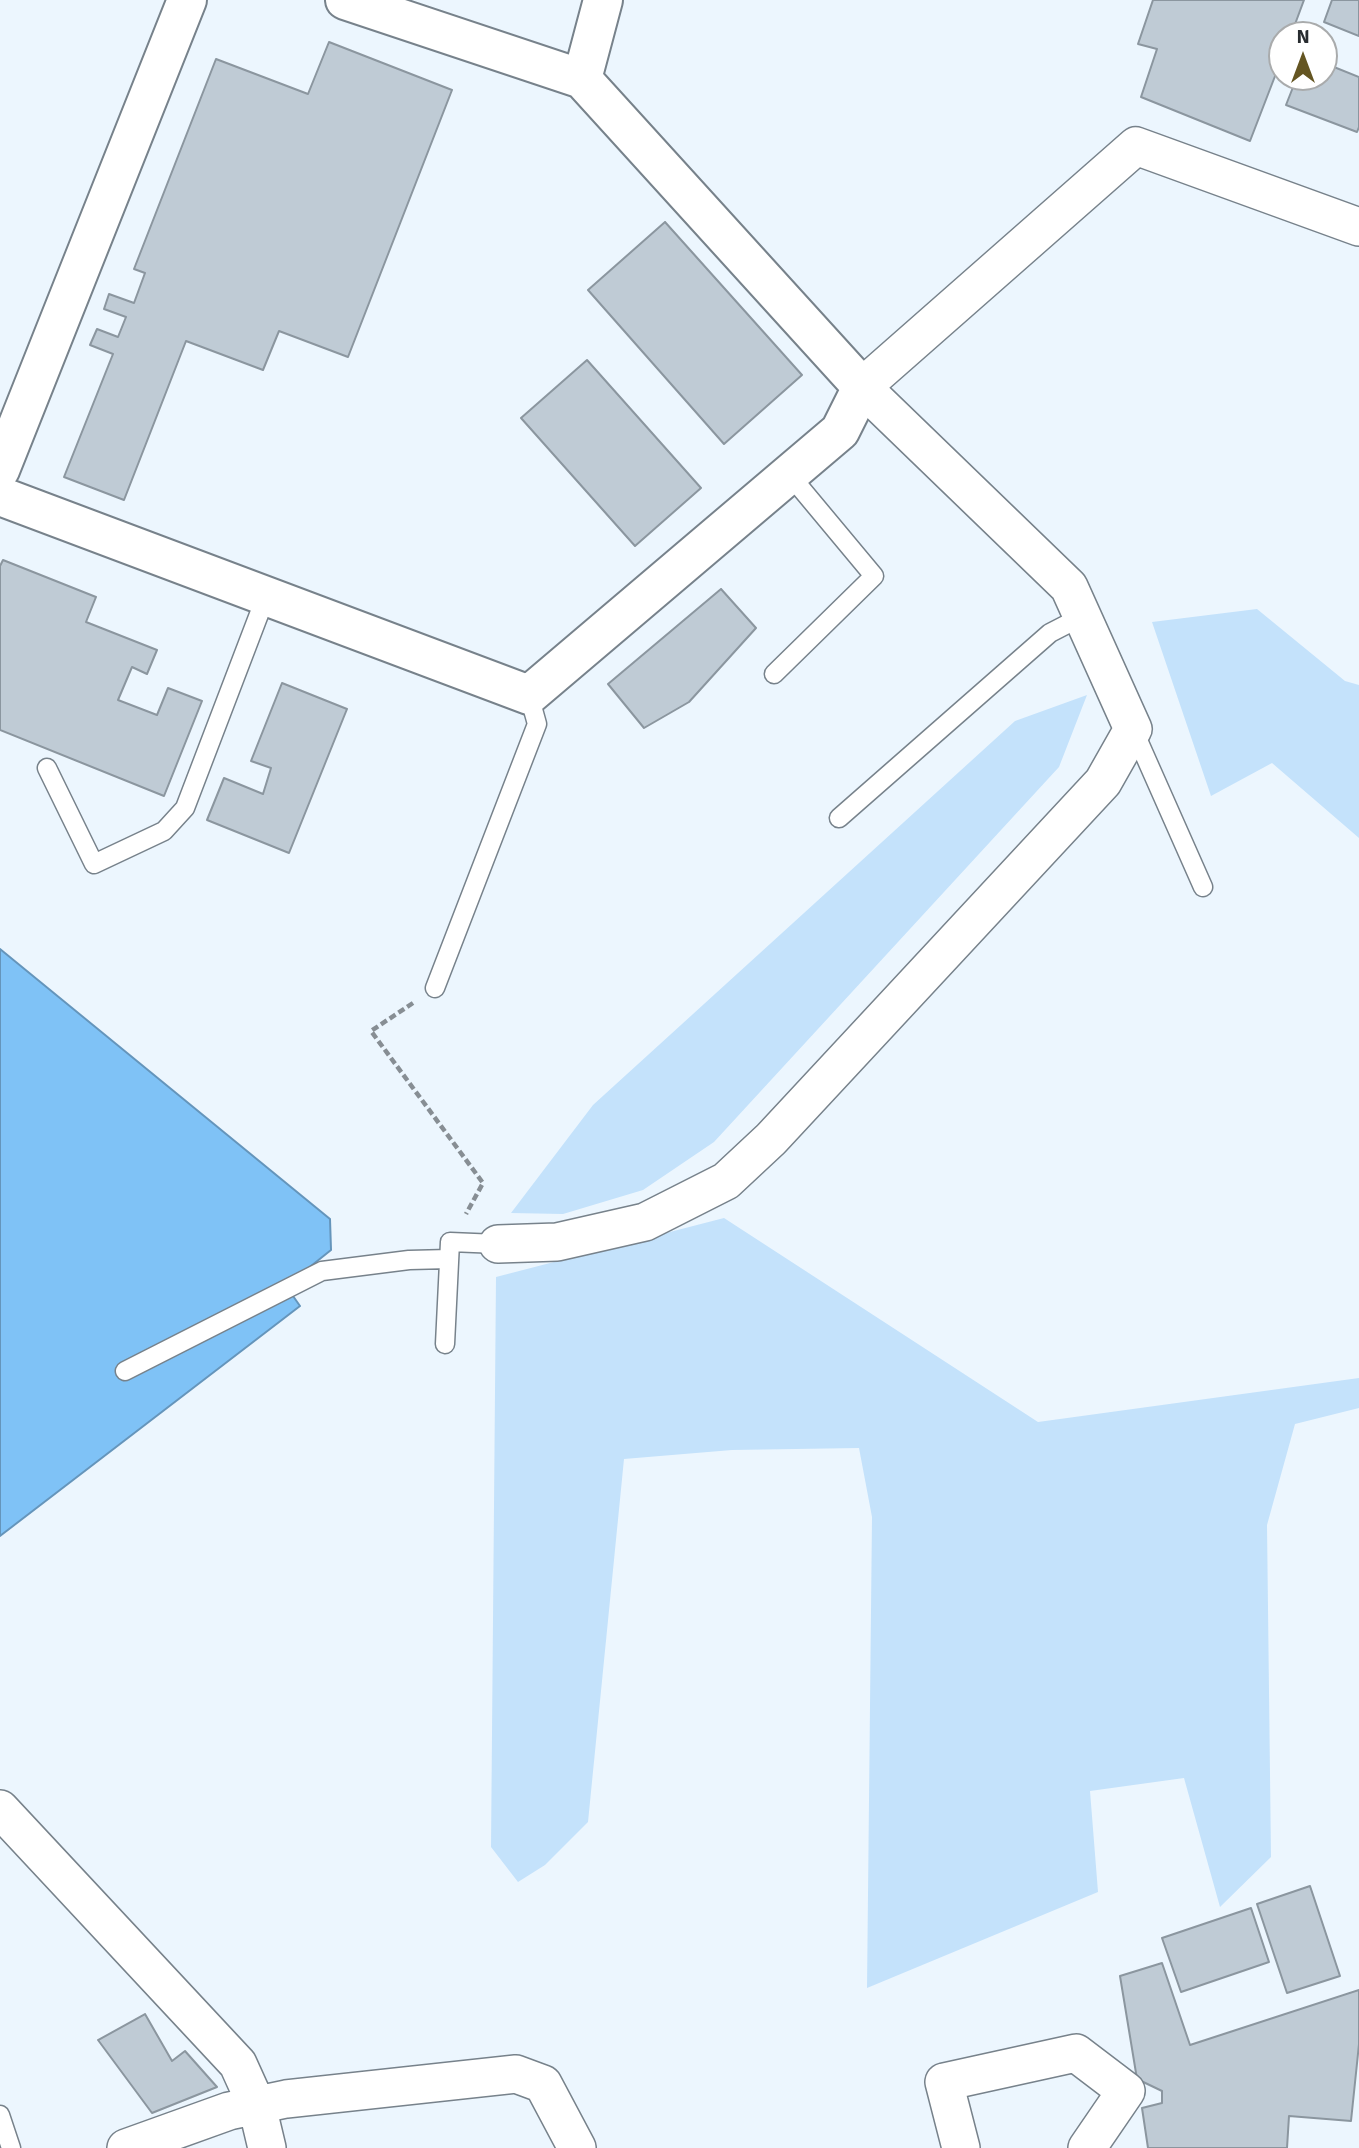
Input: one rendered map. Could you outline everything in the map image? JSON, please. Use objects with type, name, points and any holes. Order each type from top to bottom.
[{"type":"street","points":[[0,470],[187,0]]},
{"type":"street","points":[[345,0],[582,79],[862,387],[1069,587],[1133,729],[1103,782],[771,1139],[726,1181],[645,1222],[557,1242],[498,1244]]},
{"type":"street","points":[[582,79],[603,0]]},
{"type":"street","points":[[0,496],[529,695],[840,431],[862,387],[1136,146],[1359,227]]},
{"type":"street","points":[[0,1808],[238,2064],[257,2106],[267,2148]]},
{"type":"street","points":[[961,2148],[944,2082],[1076,2053],[1126,2091],[1087,2148]]},
{"type":"street","points":[[126,2148],[229,2111],[286,2099],[516,2074],[543,2084],[577,2148]]},
{"type":"lane","points":[[774,674],[874,576],[789,474]]},
{"type":"lane","points":[[47,768],[94,864],[164,831],[185,807],[266,596]]},
{"type":"lane","points":[[839,818],[1050,633],[1083,616]]},
{"type":"lane","points":[[435,988],[537,724],[529,695]]},
{"type":"lane","points":[[1133,729],[1203,887]]},
{"type":"lane","points":[[125,1371],[323,1271],[409,1260],[498,1244]]},
{"type":"lane","points":[[445,1344],[450,1251]]},
{"type":"lane","points":[[0,2115],[11,2148]]},
{"type":"path","points":[[435,988],[371,1031],[483,1184],[450,1251]]},
{"type":"shaded area","points":[[1257,609],[1345,681],[1359,685],[1359,838],[1272,763],[1211,796],[1152,622]]},
{"type":"shaded area","points":[[1087,695],[1059,767],[714,1142],[643,1190],[563,1214],[511,1213],[593,1105],[1015,721]]},
{"type":"shaded area","points":[[724,1218],[1038,1422],[1359,1378],[1359,1408],[1295,1424],[1267,1525],[1271,1857],[1220,1907],[1184,1778],[1090,1791],[1098,1892],[867,1988],[872,1517],[859,1448],[732,1450],[624,1459],[588,1822],[545,1865],[518,1882],[491,1847],[496,1277]]},
{"type":"water","points":[[0,949],[330,1219],[331,1250],[286,1286],[300,1306],[0,1536]]},
{"type":"building","points":[[1153,0],[1304,0],[1296,21],[1268,21],[1269,91],[1250,141],[1141,97],[1157,49],[1138,44]]},
{"type":"building","points":[[1332,0],[1359,0],[1359,36],[1338,28],[1338,21],[1324,21]]},
{"type":"building","points":[[329,42],[452,90],[348,357],[279,331],[263,370],[186,341],[124,500],[64,477],[113,354],[90,345],[97,329],[118,337],[126,317],[104,309],[109,294],[134,303],[145,273],[134,269],[216,59],[308,94]]},
{"type":"building","points":[[1338,69],[1359,77],[1357,132],[1286,105],[1292,91],[1338,91]]},
{"type":"building","points":[[665,222],[802,375],[724,444],[588,290]]},
{"type":"building","points":[[587,360],[701,488],[635,546],[521,418]]},
{"type":"building","points":[[3,560],[96,597],[86,622],[157,650],[147,674],[132,667],[118,700],[157,715],[168,688],[202,701],[164,796],[0,730],[0,566]]},
{"type":"building","points":[[721,589],[756,628],[689,702],[644,728],[608,684]]},
{"type":"building","points":[[282,683],[347,709],[289,853],[207,820],[224,778],[263,794],[271,768],[251,761]]},
{"type":"building","points":[[1310,1886],[1340,1976],[1287,1993],[1257,1904]]},
{"type":"building","points":[[1251,1908],[1269,1962],[1181,1992],[1162,1938]]},
{"type":"building","points":[[1162,1963],[1190,2045],[1359,1990],[1359,2044],[1351,2121],[1289,2116],[1287,2148],[1148,2148],[1142,2108],[1162,2103],[1162,2091],[1137,2079],[1120,1976]]},
{"type":"building","points":[[145,2014],[172,2061],[185,2051],[217,2087],[152,2113],[98,2040]]}]
